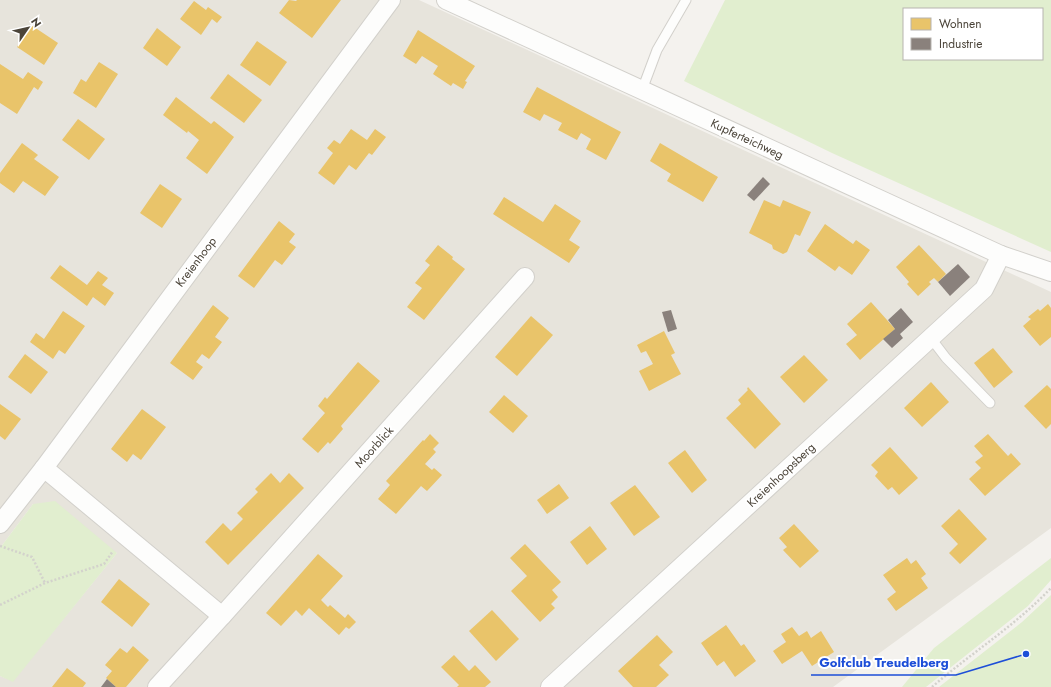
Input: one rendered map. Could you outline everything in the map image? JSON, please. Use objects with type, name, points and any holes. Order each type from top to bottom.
[{"type":"street","name":"Kreienhoop","points":[[0,524],[44,468],[391,0]]},
{"type":"street","name":"Kupferteichweg","points":[[446,0],[1000,255],[1051,272]]},
{"type":"street","name":"Kreienhoopsberg","points":[[550,687],[984,289],[1000,255]]},
{"type":"street","name":"Moorblick","points":[[157,687],[525,277]]},
{"type":"street","points":[[44,468],[125,537],[222,616]]},
{"type":"lane","points":[[642,90],[657,50],[686,0]]},
{"type":"lane","points":[[930,337],[946,358],[990,403]]},
{"type":"path","points":[[0,605],[45,583],[104,564],[125,537]]},
{"type":"path","points":[[0,546],[32,557],[45,583]]},
{"type":"path","points":[[932,687],[1015,622],[1036,604],[1051,588]]},
{"type":"shaded area","points":[[0,0],[419,0],[1051,292],[1051,528],[833,687],[0,687],[0,676],[13,681],[117,553],[33,504],[0,548]]},
{"type":"green space","points":[[725,0],[1051,0],[1051,252],[832,153],[684,81]]},
{"type":"green space","points":[[55,501],[117,553],[13,682],[0,676],[0,548],[33,504]]},
{"type":"green space","points":[[1051,558],[1051,580],[1028,606],[926,687],[902,687],[934,648]]},
{"type":"green space","points":[[1051,595],[1051,687],[939,687],[1022,622]]},
{"type":"building: Wohnen","points":[[289,0],[341,0],[312,38],[279,13]]},
{"type":"building: Wohnen","points":[[194,1],[206,10],[208,7],[222,17],[217,23],[212,19],[201,35],[180,19]]},
{"type":"building: Wohnen","points":[[31,25],[58,43],[44,65],[17,47]]},
{"type":"building: Wohnen","points":[[157,28],[181,47],[167,66],[143,48]]},
{"type":"building: Wohnen","points":[[418,30],[475,66],[465,81],[467,82],[463,89],[453,83],[451,86],[433,74],[438,66],[422,56],[416,64],[403,56]]},
{"type":"building: Wohnen","points":[[257,41],[287,62],[270,86],[240,65]]},
{"type":"building: Wohnen","points":[[99,62],[118,74],[96,108],[73,93],[81,79],[86,82]]},
{"type":"building: Wohnen","points":[[0,64],[23,79],[28,72],[43,82],[38,90],[34,87],[17,114],[0,103]]},
{"type":"building: Wohnen","points":[[228,74],[262,100],[244,123],[210,98]]},
{"type":"building: Wohnen","points":[[537,87],[621,132],[606,160],[586,149],[591,139],[581,133],[577,140],[558,130],[562,123],[544,114],[540,121],[523,112]]},
{"type":"building: Wohnen","points":[[176,97],[211,124],[214,121],[234,137],[207,174],[186,158],[199,140],[163,115]]},
{"type":"building: Wohnen","points":[[78,119],[105,139],[89,160],[62,140]]},
{"type":"building: Wohnen","points":[[351,129],[367,140],[375,129],[386,137],[372,155],[369,153],[356,170],[349,165],[334,185],[318,173],[333,153],[327,148],[334,140],[340,144]]},
{"type":"building: Wohnen","points":[[22,143],[38,155],[34,159],[59,177],[45,196],[23,181],[14,193],[0,183],[0,173]]},
{"type":"building: Wohnen","points":[[660,143],[718,177],[703,202],[667,181],[671,174],[650,161]]},
{"type":"building: Wohnen","points":[[160,184],[182,199],[162,228],[140,213]]},
{"type":"building: Wohnen","points":[[504,197],[543,222],[555,204],[581,221],[569,240],[580,247],[569,263],[493,214]]},
{"type":"building: Wohnen","points":[[764,200],[780,207],[783,200],[811,212],[800,236],[795,234],[787,252],[783,254],[773,249],[772,245],[749,233]]},
{"type":"building: Wohnen","points":[[279,221],[295,234],[289,242],[296,247],[282,265],[275,260],[254,288],[238,276]]},
{"type":"building: Wohnen","points":[[825,224],[853,244],[856,240],[870,250],[852,275],[839,266],[835,271],[807,251]]},
{"type":"building: Wohnen","points":[[438,245],[465,269],[424,320],[407,307],[422,288],[415,283],[430,265],[425,261]]},
{"type":"building: Wohnen","points":[[919,245],[946,274],[938,282],[934,278],[929,282],[931,284],[918,296],[907,284],[909,282],[896,267]]},
{"type":"building: Wohnen","points":[[60,265],[87,285],[98,271],[108,278],[102,285],[114,293],[105,306],[93,297],[87,306],[50,278]]},
{"type":"building: Wohnen","points":[[871,302],[895,329],[860,360],[846,344],[857,335],[847,324]]},
{"type":"building: Wohnen","points":[[1048,304],[1051,308],[1051,337],[1040,346],[1023,326],[1031,319],[1028,317],[1038,309],[1040,311]]},
{"type":"building: Wohnen","points":[[213,305],[229,318],[215,337],[222,342],[209,359],[202,354],[196,362],[203,367],[193,380],[170,363]]},
{"type":"building: Wohnen","points":[[63,311],[85,326],[65,354],[59,350],[53,359],[30,342],[36,333],[44,339]]},
{"type":"building: Wohnen","points":[[531,316],[553,335],[517,376],[495,357]]},
{"type":"building: Wohnen","points":[[664,331],[675,353],[671,355],[681,374],[649,391],[639,371],[653,364],[646,351],[641,353],[637,345]]},
{"type":"building: Wohnen","points":[[993,348],[1013,372],[994,388],[974,363]]},
{"type":"building: Wohnen","points":[[25,354],[48,372],[31,394],[8,377]]},
{"type":"building: Wohnen","points":[[804,355],[828,380],[804,403],[780,377]]},
{"type":"building: Wohnen","points":[[358,362],[380,381],[341,426],[343,429],[330,444],[328,442],[318,453],[302,439],[325,413],[318,406],[325,397],[327,399]]},
{"type":"building: Wohnen","points":[[931,382],[949,402],[922,427],[904,408]]},
{"type":"building: Wohnen","points":[[1047,385],[1051,389],[1051,424],[1046,429],[1024,406]]},
{"type":"building: Wohnen","points":[[748,387],[781,424],[755,449],[726,418],[741,404],[738,400],[748,390]]},
{"type":"building: Wohnen","points":[[504,395],[528,416],[513,433],[489,412]]},
{"type":"building: Wohnen","points":[[0,404],[21,419],[5,440],[0,436]]},
{"type":"building: Wohnen","points":[[142,409],[166,427],[141,460],[133,454],[127,462],[111,449]]},
{"type":"building: Wohnen","points":[[430,434],[439,443],[433,449],[436,452],[425,464],[432,470],[434,468],[442,475],[427,491],[421,486],[396,514],[378,499],[390,485],[386,481]]},
{"type":"building: Wohnen","points":[[988,434],[1008,456],[1011,453],[1021,464],[985,496],[969,479],[981,468],[975,462],[983,456],[974,446]]},
{"type":"building: Wohnen","points":[[890,447],[918,478],[899,495],[892,487],[888,490],[875,476],[878,472],[871,465]]},
{"type":"building: Wohnen","points":[[685,450],[707,480],[692,493],[668,463]]},
{"type":"building: Wohnen","points":[[271,473],[280,483],[289,473],[304,488],[228,565],[205,542],[223,523],[231,531],[243,519],[237,513],[258,492],[255,489]]},
{"type":"building: Wohnen","points":[[559,484],[569,498],[547,514],[537,500]]},
{"type":"building: Wohnen","points":[[635,485],[660,517],[634,536],[610,503]]},
{"type":"building: Wohnen","points":[[959,509],[987,539],[960,564],[949,553],[958,544],[941,526]]},
{"type":"building: Wohnen","points":[[794,524],[819,551],[800,568],[783,550],[787,547],[779,538]]},
{"type":"building: Wohnen","points":[[590,526],[607,549],[587,565],[570,542]]},
{"type":"building: Wohnen","points":[[525,544],[561,582],[552,590],[558,597],[551,604],[555,608],[540,622],[511,591],[527,576],[510,558]]},
{"type":"building: Wohnen","points":[[318,554],[343,576],[321,600],[328,607],[330,605],[345,618],[348,614],[356,622],[349,629],[346,627],[339,635],[309,608],[302,616],[296,610],[281,626],[266,613]]},
{"type":"building: Wohnen","points":[[907,558],[911,564],[916,560],[926,574],[921,578],[928,588],[896,611],[887,599],[896,592],[883,575]]},
{"type":"building: Wohnen","points":[[119,579],[150,604],[132,627],[101,602]]},
{"type":"building: Wohnen","points":[[492,610],[519,639],[496,661],[469,631]]},
{"type":"building: Wohnen","points":[[726,625],[741,646],[744,644],[756,661],[735,677],[724,661],[717,666],[701,643]]},
{"type":"building: Wohnen","points":[[792,627],[799,636],[807,631],[811,638],[821,631],[834,652],[812,666],[802,651],[782,664],[773,651],[786,642],[781,634]]},
{"type":"building: Wohnen","points":[[657,635],[673,652],[659,665],[669,675],[656,687],[633,687],[618,671]]},
{"type":"building: Wohnen","points":[[133,646],[149,660],[126,687],[116,687],[106,678],[112,671],[105,665],[120,648],[127,653]]},
{"type":"building: Wohnen","points":[[454,655],[469,671],[475,665],[491,682],[485,687],[457,687],[459,685],[441,667]]},
{"type":"building: Wohnen","points":[[67,668],[86,683],[83,687],[52,687]]},
{"type":"building: Industrie","points":[[763,177],[770,184],[754,201],[747,195]]},
{"type":"building: Industrie","points":[[958,264],[970,277],[950,296],[938,282]]},
{"type":"building: Industrie","points":[[901,308],[913,322],[900,334],[903,338],[892,348],[883,339],[895,329],[888,320]]},
{"type":"building: Industrie","points":[[671,310],[677,329],[668,332],[662,312]]},
{"type":"building: Industrie","points":[[107,679],[116,687],[101,687]]},
{"type":"place","name":"Golfclub Treudelberg","points":[[1026,654]]}]
